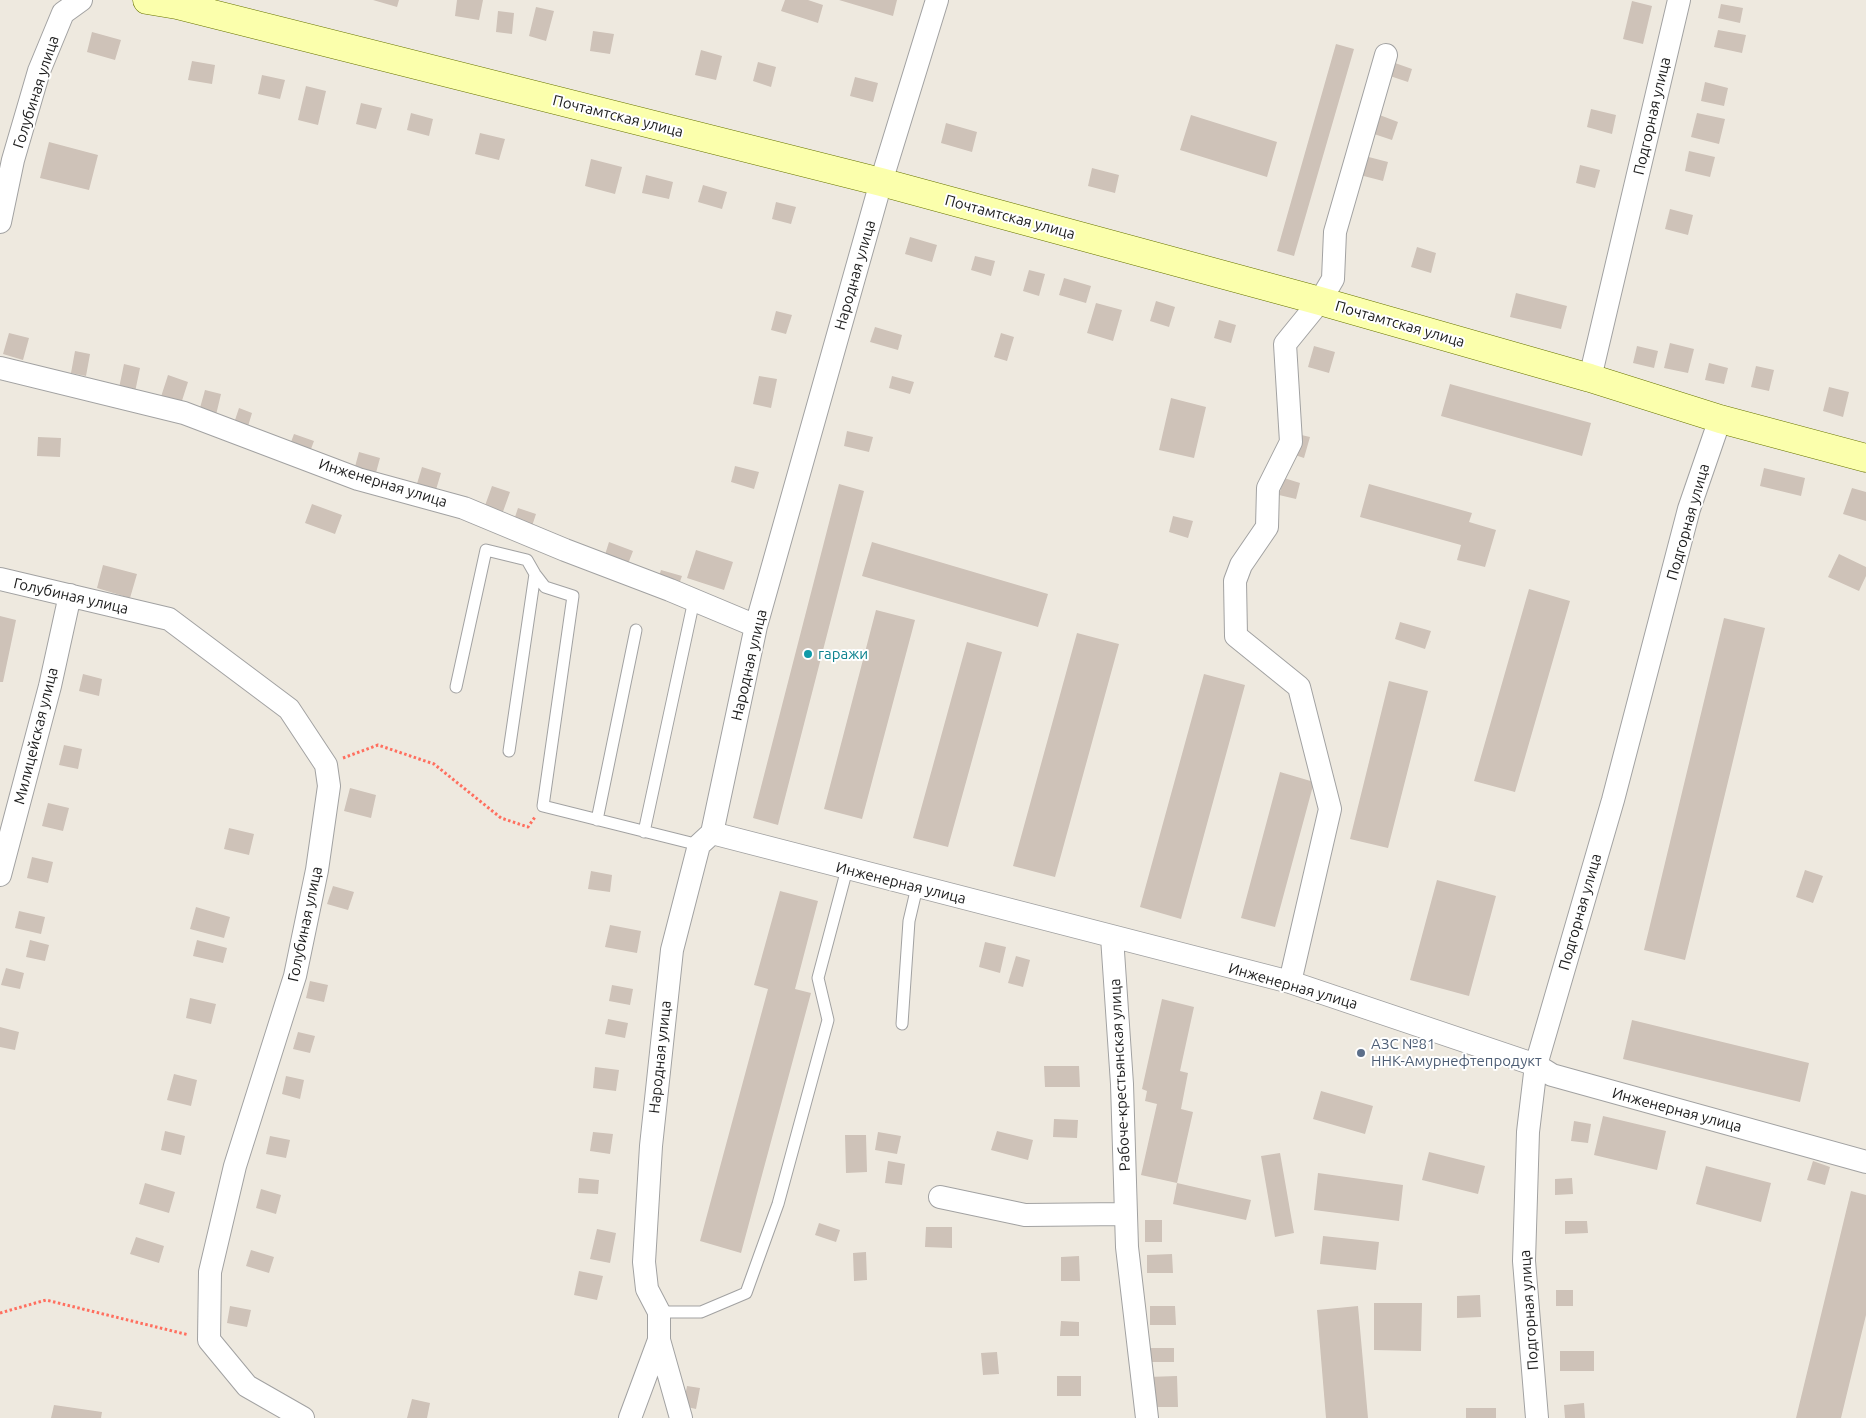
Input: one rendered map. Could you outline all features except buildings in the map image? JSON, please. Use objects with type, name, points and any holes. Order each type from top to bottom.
[{"type":"street","name":"Голубиная улица","points":[[0,222],[13,160],[39,71],[63,13],[81,0]]},
{"type":"street","name":"Почтамтская улица","points":[[147,0],[186,7],[880,182],[1320,301],[1590,378],[1720,419],[1866,458]]},
{"type":"street","name":"Народная улица","points":[[681,1418],[659,1340],[659,1312],[647,1289],[644,1262],[651,1146],[672,950],[706,839],[756,626],[880,182],[937,0]]},
{"type":"street","name":"Подгорная улица","points":[[1590,378],[1679,0]]},
{"type":"street","points":[[1290,982],[1330,809],[1299,687],[1236,636],[1235,581],[1241,565],[1267,527],[1268,488],[1291,442],[1286,344],[1320,301],[1333,279],[1335,232],[1386,55]]},
{"type":"street","name":"Инженерная улица","points":[[0,368],[184,413],[358,479],[464,508],[756,626]]},
{"type":"street","name":"Подгорная улица","points":[[1537,1418],[1524,1261],[1528,1132],[1536,1065],[1613,800],[1689,509],[1720,419]]},
{"type":"street","name":"Голубиная улица","points":[[0,579],[169,619],[289,709],[326,765],[329,786],[317,870],[295,976],[235,1166],[210,1272],[209,1340]]},
{"type":"street","name":"Милицейская улица","points":[[0,875],[50,686],[70,596]]},
{"type":"street","name":"Инженерная улица","points":[[706,839],[847,869],[1290,982],[1536,1065],[1552,1075],[1866,1162]]},
{"type":"street","name":"Рабоче-крестьянская улица","points":[[1112,937],[1122,1084],[1127,1247],[1147,1418]]},
{"type":"street","points":[[940,1197],[1025,1215],[1126,1214]]},
{"type":"street","points":[[209,1340],[247,1386],[303,1418]]},
{"type":"street","name":"Народная улица","points":[[630,1418],[659,1340]]},
{"type":"lane","points":[[456,687],[486,550],[527,560],[534,574],[545,587],[573,596],[543,806],[644,832],[706,839]]},
{"type":"lane","points":[[509,751],[534,574]]},
{"type":"lane","points":[[644,832],[694,600]]},
{"type":"lane","points":[[597,820],[636,630]]},
{"type":"lane","points":[[659,1312],[701,1312],[746,1293],[778,1204],[828,1020],[818,978],[847,869]]},
{"type":"lane","points":[[902,1024],[908,922],[917,887]]},
{"type":"path","points":[[326,765],[378,745],[434,764],[501,818],[528,827],[543,806]]},
{"type":"path","points":[[0,1313],[46,1300],[209,1340]]},
{"type":"place","name":"гаражи","points":[[808,654]]},
{"type":"place","name":"АЗС №81 ННК-Амурнефтепродукт","points":[[1361,1053]]}]
